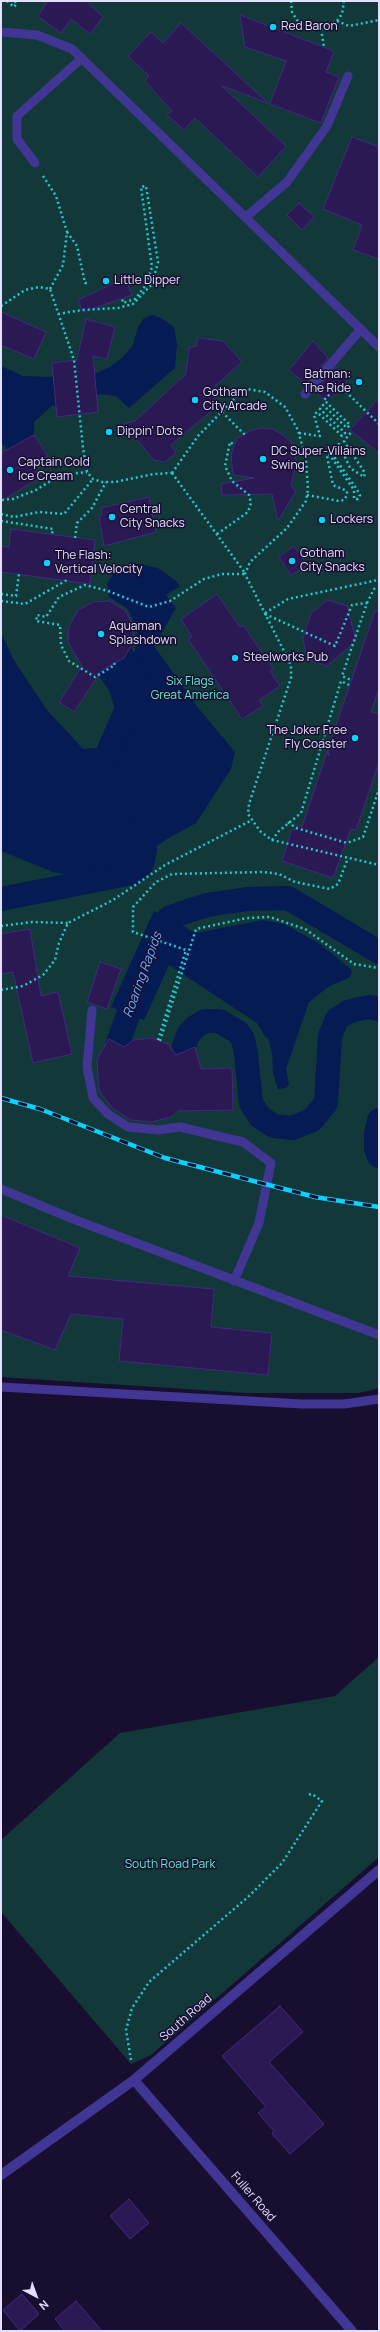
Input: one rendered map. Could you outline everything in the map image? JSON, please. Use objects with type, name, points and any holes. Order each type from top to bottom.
[{"type":"street","name":"South Road","points":[[1,2175],[134,2080],[379,1870]]},
{"type":"street","name":"Fuller Road","points":[[134,2080],[352,2331]]},
{"type":"lane","points":[[1,32],[37,34],[72,49],[379,347]]},
{"type":"lane","points":[[35,164],[17,139],[17,116],[82,58]]},
{"type":"lane","points":[[246,217],[287,182],[327,126],[348,76]]},
{"type":"lane","points":[[305,394],[361,329]]},
{"type":"lane","points":[[92,1010],[86,1067],[93,1098],[108,1114],[128,1127],[158,1130],[180,1127],[243,1142],[271,1163],[259,1223],[234,1281]]},
{"type":"lane","points":[[1,1189],[234,1281],[379,1335]]},
{"type":"lane","points":[[1,1387],[302,1404],[344,1404],[379,1399]]},
{"type":"path","points":[[7,1],[14,7],[17,3],[14,1]]},
{"type":"path","points":[[291,1],[292,12],[297,20],[308,27],[321,29],[337,21],[342,14],[344,1]]},
{"type":"path","points":[[337,21],[349,26],[379,20]]},
{"type":"path","points":[[321,29],[324,47]]},
{"type":"path","points":[[35,164],[56,196],[67,232],[77,246],[85,283],[87,283]]},
{"type":"path","points":[[58,314],[82,310],[118,308],[133,304],[152,284],[158,262],[146,186],[141,187],[152,267],[146,285],[135,299],[123,303],[122,298]]},
{"type":"path","points":[[67,232],[63,265],[50,288],[74,360],[78,414],[87,472],[93,479],[106,482],[154,474],[172,473]]},
{"type":"path","points":[[1,306],[26,290],[39,287],[50,288]]},
{"type":"path","points":[[299,433],[320,436],[314,415],[317,412],[342,436],[345,433],[320,409],[323,405],[347,428],[350,425],[324,400],[339,385],[379,424]]},
{"type":"path","points":[[172,473],[198,436],[239,394],[247,389],[265,392],[285,407],[299,433],[306,460],[306,501],[287,528],[250,562],[245,574]]},
{"type":"path","points":[[222,412],[245,435]]},
{"type":"path","points":[[307,495],[339,501],[344,500],[347,491],[333,485],[327,456],[329,454],[354,490],[354,499],[358,499],[360,495],[330,451],[339,444],[350,468],[364,477],[365,473],[344,441],[352,431]]},
{"type":"path","points":[[217,534],[248,512],[251,499],[232,481],[225,466],[230,442],[234,445]]},
{"type":"path","points":[[2,500],[13,499],[36,490],[60,474],[87,472]]},
{"type":"path","points":[[172,473],[245,574],[291,666],[291,678],[249,804],[248,814],[272,840],[378,864]]},
{"type":"path","points":[[1,514],[14,517],[39,512],[64,514],[93,479]]},
{"type":"path","points":[[75,538],[77,523],[92,508],[106,482]]},
{"type":"path","points":[[1,522],[53,529],[52,534]]},
{"type":"path","points":[[1,594],[16,596],[19,574]]},
{"type":"path","points":[[114,663],[115,665],[95,676],[70,661],[61,645],[60,626],[36,621],[37,615],[46,617],[59,597],[85,585],[108,591],[149,607],[170,601],[204,579],[222,574],[245,574]]},
{"type":"path","points":[[1,601],[25,604],[67,580]]},
{"type":"path","points":[[264,614],[288,599],[378,580]]},
{"type":"path","points":[[351,680],[342,676],[367,603],[374,589],[379,588]]},
{"type":"path","points":[[264,614],[335,646],[352,604],[367,603]]},
{"type":"path","points":[[272,840],[288,822],[301,812],[341,681],[349,685]]},
{"type":"path","points":[[288,822],[296,828],[347,843],[363,837],[379,789]]},
{"type":"path","points":[[1,926],[32,922],[68,924],[113,900],[165,865],[252,820]]},
{"type":"path","points":[[348,858],[338,884],[330,889],[295,882],[279,874],[263,872],[172,874],[156,882],[133,907],[133,932],[186,950],[159,1041],[196,929],[247,918],[270,917],[305,930],[354,964],[379,968]]},
{"type":"path","points":[[1,990],[23,986],[43,975],[55,960],[59,943],[68,924]]},
{"type":"path","points":[[134,2080],[126,2030],[132,2008],[158,1974],[248,1898],[282,1863],[322,1800],[312,1794],[306,1795]]},
{"type":"green space","name":"Six Flags Great America","points":[[1,1],[379,1],[379,1388],[359,1393],[246,1393],[1,1377]]},
{"type":"green space","name":"South Road Park","points":[[379,1657],[379,1857],[151,2055],[131,2064],[1,1912],[1,1840],[120,1733],[335,1696]]},
{"type":"water","points":[[152,315],[161,318],[174,327],[177,344],[175,368],[129,408],[116,396],[100,394],[97,395],[97,401],[52,406],[34,422],[34,435],[7,450],[4,445],[1,446],[1,366],[23,376],[48,377],[96,373],[110,367],[123,357],[133,345],[137,330],[143,319]]},
{"type":"water","points":[[140,564],[158,568],[176,581],[180,586],[166,595],[176,608],[154,646],[199,709],[235,752],[231,769],[196,823],[167,839],[103,882],[53,872],[1,851],[1,633],[15,662],[47,710],[83,749],[111,747],[133,725],[129,691],[138,629],[127,608],[109,597],[107,584],[117,567]]},
{"type":"water","points":[[154,911],[196,933],[263,920],[284,924],[320,944],[352,970],[350,977],[328,987],[309,1002],[286,1069],[289,1084],[286,1088],[278,1089],[273,1073],[272,1053],[268,1038],[265,1037],[257,1023],[169,965],[144,1020],[111,1007]]},
{"type":"building","points":[[48,1],[86,1],[103,17],[90,34],[71,19],[61,33],[38,16]]},
{"type":"building","points":[[240,15],[334,51],[326,72],[339,77],[321,123],[270,104],[286,61],[245,47]]},
{"type":"building","points":[[181,23],[268,103],[222,86],[286,146],[258,177],[195,118],[184,130],[167,115],[172,111],[145,81],[149,76],[128,56],[151,32],[163,43]]},
{"type":"building","points":[[352,137],[379,147],[379,259],[353,250],[362,225],[323,209]]},
{"type":"building","points":[[299,203],[314,217],[302,230],[287,215]]},
{"type":"building","points":[[125,278],[132,295],[83,312],[78,300]]},
{"type":"building","points":[[1,312],[46,332],[34,359],[1,345]]},
{"type":"building","points":[[86,319],[115,327],[107,359],[93,356],[98,412],[57,417],[52,363],[77,360]]},
{"type":"building","name":"Gotham City Arcade","points":[[198,338],[223,341],[242,362],[214,387],[220,393],[211,401],[216,407],[171,445],[176,453],[165,462],[154,460],[124,424],[135,421],[186,374],[189,348],[196,346]]},
{"type":"building","points":[[313,341],[328,358],[306,384],[289,370]]},
{"type":"building","points":[[336,367],[347,380],[327,402],[315,392]]},
{"type":"building","points":[[379,398],[379,453],[350,430]]},
{"type":"building","name":"DC Super-Villains Swing","points":[[262,428],[273,429],[283,435],[291,442],[295,452],[296,463],[291,486],[296,491],[278,521],[272,494],[222,495],[221,484],[254,478],[233,475],[231,454],[237,438],[252,430]]},
{"type":"building","points":[[34,435],[48,456],[32,466],[39,478],[1,501],[1,453]]},
{"type":"building","points":[[149,497],[156,532],[104,546],[99,516],[102,515],[101,508]]},
{"type":"building","name":"The Flash: Vertical Velocity","points":[[11,529],[95,540],[90,584],[1,572],[1,546],[9,547]]},
{"type":"building","points":[[294,546],[307,565],[291,575],[279,557]]},
{"type":"building","points":[[217,594],[240,627],[243,625],[273,669],[270,671],[280,686],[259,700],[263,706],[242,719],[188,639],[192,637],[181,619]]},
{"type":"building","points":[[328,600],[347,606],[356,641],[327,666],[307,659],[303,638],[311,613]]},
{"type":"building","name":"Aquaman Splashdown","points":[[109,601],[125,610],[133,625],[133,643],[124,658],[101,671],[74,712],[59,702],[82,666],[68,642],[69,626],[78,610],[93,602]]},
{"type":"building","name":"The Joker Free Fly Coaster","points":[[375,611],[379,612],[379,689],[371,712],[379,714],[379,762],[356,830],[351,829],[333,878],[282,861],[292,829],[296,830],[298,825],[302,827],[327,752],[329,756],[328,749]]},
{"type":"building","points":[[30,929],[41,996],[58,992],[72,1054],[33,1063],[13,972],[1,974],[1,934]]},
{"type":"building","points":[[100,962],[121,969],[107,1009],[87,1002]]},
{"type":"building","points":[[152,1038],[168,1044],[176,1055],[195,1047],[201,1069],[232,1068],[233,1110],[178,1111],[171,1117],[151,1122],[131,1120],[112,1108],[99,1090],[97,1059],[109,1039],[124,1047],[134,1040]]},
{"type":"building","points":[[1,1215],[80,1248],[68,1276],[214,1289],[211,1327],[272,1333],[268,1375],[119,1361],[123,1319],[71,1314],[55,1350],[1,1330]]},
{"type":"building","points":[[280,2006],[303,2032],[269,2062],[324,2124],[290,2154],[272,2134],[274,2131],[258,2113],[266,2107],[222,2056]]},
{"type":"building","points":[[129,2199],[149,2223],[130,2239],[110,2216]]},
{"type":"building","points":[[22,2294],[39,2314],[20,2331],[3,2310]]},
{"type":"building","points":[[76,2301],[102,2331],[65,2331],[55,2319]]},
{"type":"waterway","points":[[121,628],[119,648],[121,654],[148,699]]},
{"type":"waterway","points":[[84,646],[89,652],[103,661],[120,685],[127,708],[106,757]]},
{"type":"waterway","points":[[1,899],[132,873],[142,864],[145,850],[142,841],[129,828]]},
{"type":"waterway","name":"Roaring Rapids","points":[[153,947],[159,928],[169,918],[182,913],[207,905],[247,899],[288,898],[379,952]]},
{"type":"waterway","name":"Roaring Rapids","points":[[117,1046],[139,984]]},
{"type":"waterway","name":"Roaring Rapids","points":[[184,1046],[188,1035],[195,1027],[205,1021],[219,1021],[238,1032],[243,1039],[246,1054],[251,1103],[260,1117],[274,1126],[292,1128],[312,1120],[326,1103],[330,1036],[337,1019],[348,1012],[359,1009],[370,1007],[379,1009]]},
{"type":"waterway","name":"Roaring Rapids","points":[[379,1120],[376,1134],[376,1148],[379,1156]]},
{"type":"railway","points":[[1,1098],[40,1109],[165,1158],[315,1197],[379,1207]]},
{"type":"place","name":"Red Baron","points":[[273,27]]},
{"type":"place","name":"Little Dipper","points":[[106,281]]},
{"type":"place","name":"Batman: The Ride","points":[[359,382]]},
{"type":"place","name":"Gotham City Arcade","points":[[195,400]]},
{"type":"place","name":"Dippin' Dots","points":[[109,432]]},
{"type":"place","name":"DC Super-Villains Swing","points":[[263,459]]},
{"type":"place","name":"Captain Cold Ice Cream","points":[[10,470]]},
{"type":"place","name":"Central City Snacks","points":[[112,517]]},
{"type":"place","name":"Lockers","points":[[322,520]]},
{"type":"place","name":"Gotham City Snacks","points":[[292,561]]},
{"type":"place","name":"The Flash: Vertical Velocity","points":[[47,563]]},
{"type":"place","name":"Aquaman Splashdown","points":[[101,634]]},
{"type":"place","name":"Steelworks Pub","points":[[235,658]]},
{"type":"place","name":"The Joker Free Fly Coaster","points":[[355,738]]}]
